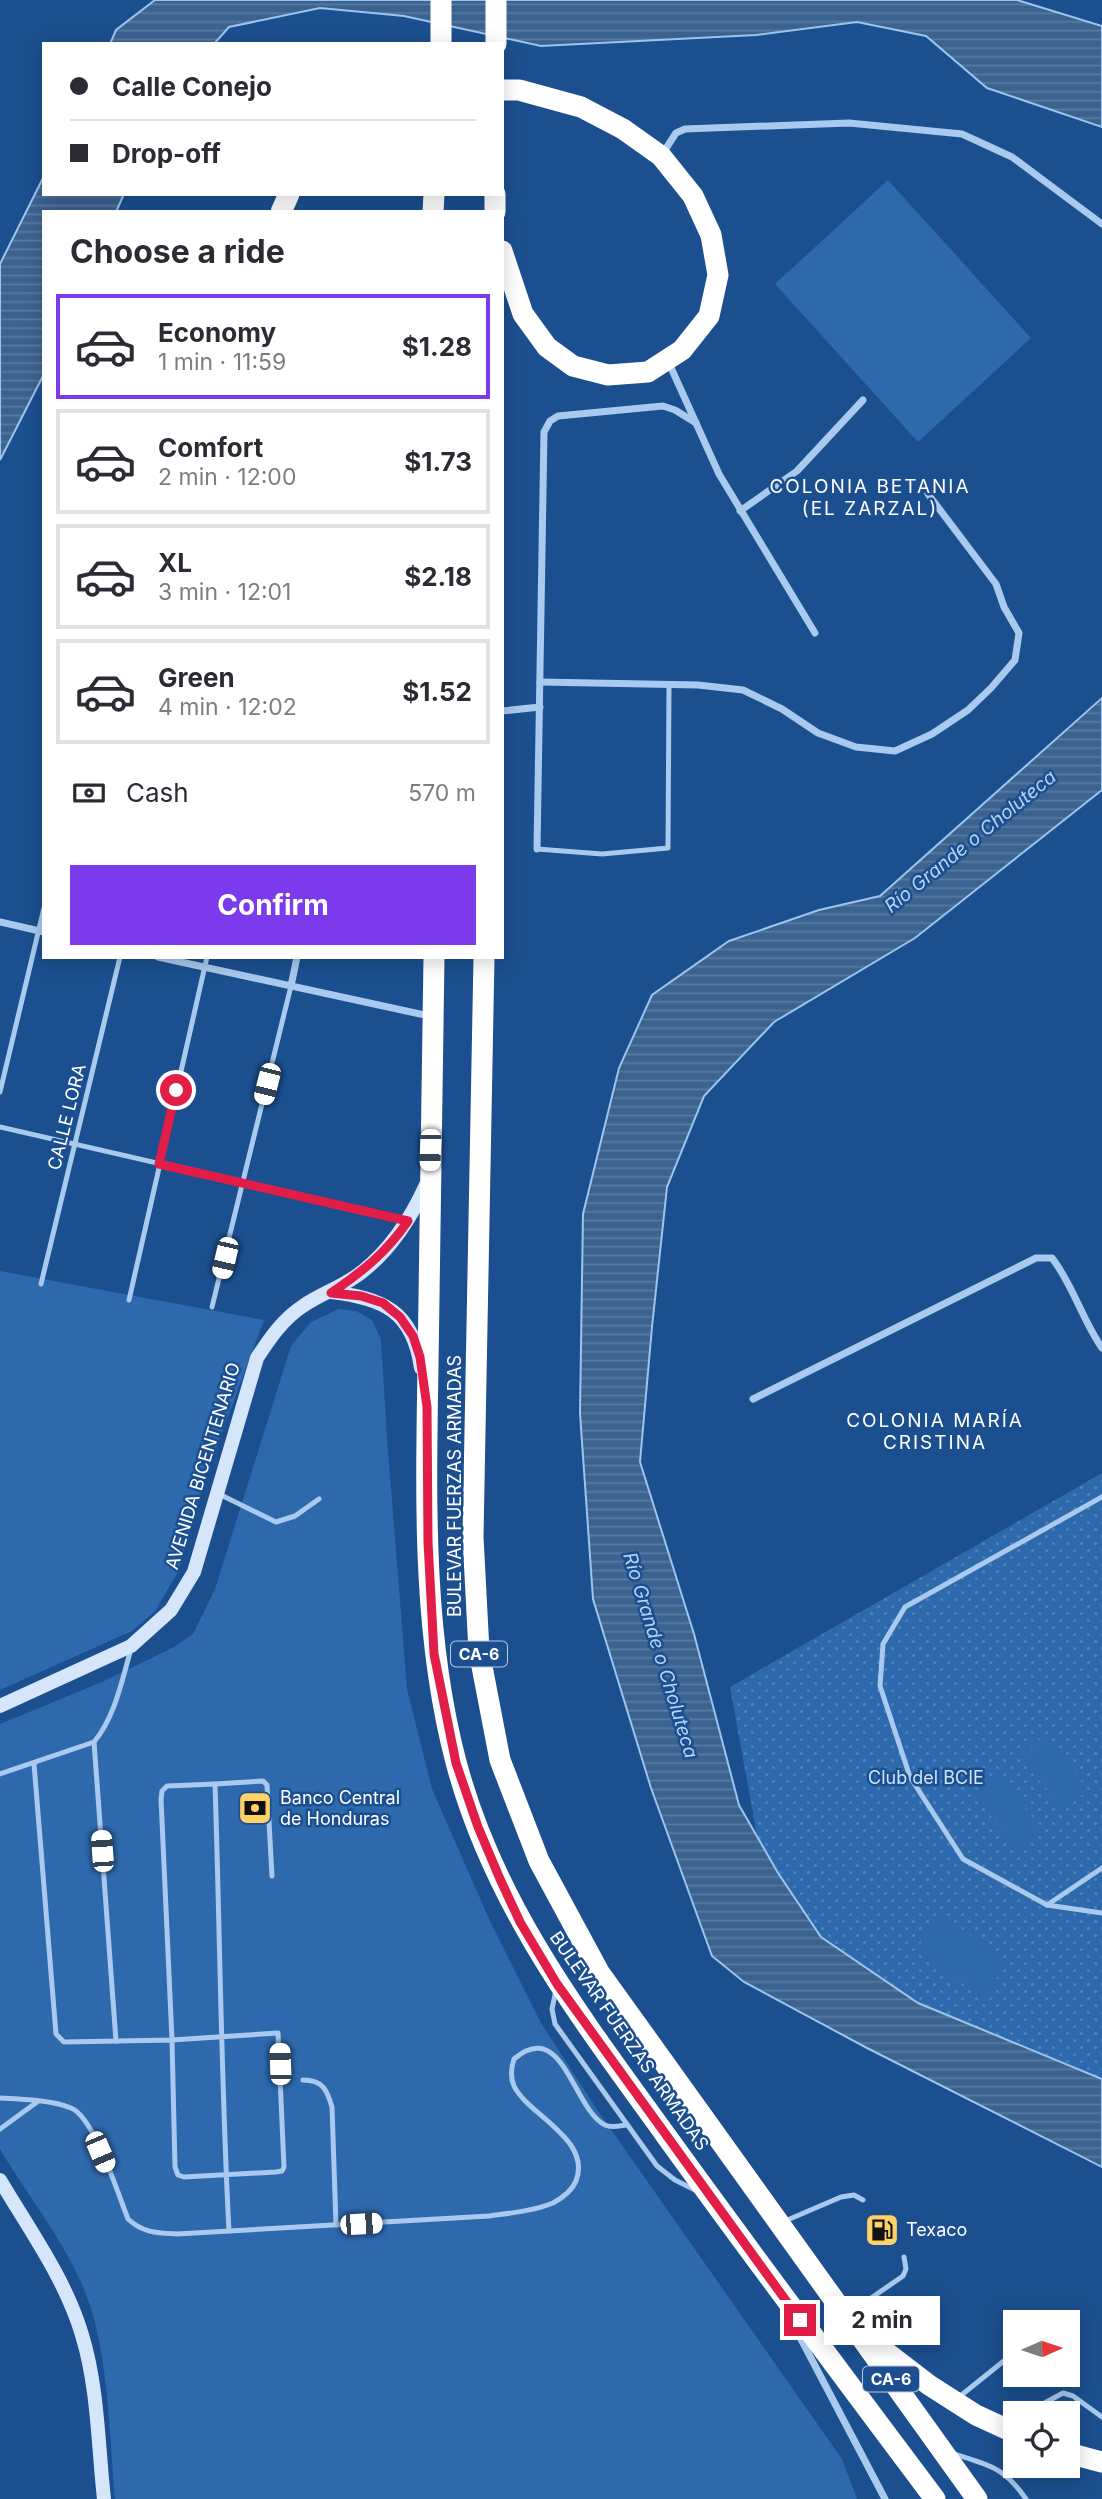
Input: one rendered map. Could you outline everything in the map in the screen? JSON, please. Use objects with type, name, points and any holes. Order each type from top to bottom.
[{"type":"highway","points":[[441,0],[441,42]]},
{"type":"highway","points":[[496,0],[496,42]]},
{"type":"highway","points":[[504,90],[519,90],[581,107],[623,129],[661,156],[693,196],[711,236],[718,275],[709,316],[682,350],[648,372],[608,375],[573,366],[547,347],[523,314],[504,257]]},
{"type":"highway","name":"BULEVAR FUERZAS ARMADAS","points":[[434,959],[429,1177],[428,1542],[434,1654],[456,1763],[478,1827],[500,1879],[520,1922],[557,1984],[766,2276],[935,2499]]},
{"type":"highway","name":"BULEVAR FUERZAS ARMADAS","points":[[484,959],[474,1537],[479,1651],[500,1760],[539,1861],[599,1972],[977,2499]]},
{"type":"highway","points":[[849,2320],[954,2401],[976,2415],[1003,2426]]},
{"type":"highway","points":[[1080,2456],[1102,2462]]},
{"type":"street","points":[[661,156],[676,133],[685,130],[849,123],[962,134],[1012,157],[1102,224]]},
{"type":"street","points":[[668,360],[719,474],[815,633]]},
{"type":"street","points":[[740,511],[797,471],[863,400]]},
{"type":"street","points":[[537,849],[544,432],[550,421],[558,416],[663,406],[696,423]]},
{"type":"street","points":[[540,682],[743,690],[782,709],[818,733],[856,747],[894,751],[932,734],[968,710],[991,688],[1014,660],[1019,634],[1004,607],[996,584],[928,495]]},
{"type":"street","points":[[504,711],[540,707]]},
{"type":"street","points":[[0,922],[41,932]]},
{"type":"street","points":[[166,959],[433,1017]]},
{"type":"street","points":[[290,986],[297,959]]},
{"type":"street","name":"AVENIDA BICENTENARIO","points":[[0,1706],[131,1646],[171,1610],[194,1572],[257,1358],[276,1329],[302,1306],[331,1293],[363,1271],[391,1244],[408,1221],[429,1177]]},
{"type":"street","points":[[752,1399],[1036,1258],[1052,1258],[1063,1271],[1088,1328],[1102,1348]]},
{"type":"street","points":[[331,1293],[361,1296],[383,1303],[400,1317],[413,1336],[420,1357],[427,1407]]},
{"type":"street","points":[[0,2180],[72,2305],[82,2335],[90,2369],[104,2499]]},
{"type":"street","points":[[766,2276],[885,2499]]},
{"type":"lane","points":[[537,849],[602,854],[668,848],[669,685]]},
{"type":"lane","points":[[0,1092],[41,932]]},
{"type":"lane","name":"CALLE LORA","points":[[41,1284],[120,959]]},
{"type":"lane","points":[[129,1300],[206,959]]},
{"type":"lane","points":[[212,1307],[290,986]]},
{"type":"lane","points":[[0,1127],[408,1221]]},
{"type":"lane","points":[[216,1493],[276,1522],[295,1516],[319,1499]]},
{"type":"lane","points":[[1102,1497],[905,1607],[883,1644],[880,1686],[910,1777],[962,1859],[1047,1905],[1102,1913]]},
{"type":"lane","points":[[0,1774],[94,1742],[103,1730],[119,1691],[131,1646]]},
{"type":"lane","points":[[94,1742],[117,2041]]},
{"type":"lane","points":[[34,1764],[56,2034],[64,2042],[172,2040],[223,2035],[278,2034],[282,2171],[184,2177],[177,2175],[175,2167],[172,2040],[162,1790],[167,1786],[263,1781],[267,1785],[272,1877]]},
{"type":"lane","points":[[215,1784],[229,2231]]},
{"type":"lane","points":[[1047,1905],[1102,1868]]},
{"type":"lane","points":[[557,1984],[552,2009],[555,2024],[626,2125],[657,2166],[676,2180],[711,2198]]},
{"type":"lane","points":[[0,2098],[72,2108],[84,2116],[94,2133],[128,2219],[139,2229],[153,2233],[177,2234],[489,2216],[550,2204],[573,2187],[578,2171],[575,2152],[557,2129],[518,2092],[514,2084],[511,2076],[514,2059],[526,2051],[545,2049],[556,2057],[596,2119],[612,2127],[626,2125]]},
{"type":"lane","points":[[303,2080],[319,2082],[327,2090],[332,2107],[335,2225]]},
{"type":"lane","points":[[0,2129],[37,2102]]},
{"type":"lane","points":[[779,2223],[841,2197],[854,2195],[863,2200]]},
{"type":"lane","points":[[849,2320],[903,2276],[906,2269],[904,2257]]},
{"type":"lane","points":[[954,2401],[1003,2362]]},
{"type":"lane","points":[[1048,2401],[1063,2393],[1080,2401]]},
{"type":"lane","points":[[1080,2401],[1102,2417]]},
{"type":"lane","points":[[943,2451],[991,2465],[1006,2474],[1026,2499]]},
{"type":"green space","points":[[888,180],[1031,338],[918,442],[775,284]]},
{"type":"green space","points":[[0,1271],[264,1320],[206,1475],[178,1572],[155,1611],[132,1631],[0,1690]]},
{"type":"green space","points":[[339,1309],[356,1311],[372,1320],[381,1339],[407,1689],[432,1789],[490,1921],[541,2023],[598,2111],[842,2459],[857,2499],[115,2499],[103,2366],[88,2299],[67,2255],[0,2149],[0,1724],[102,1682],[174,1647],[193,1634],[215,1589],[291,1346],[311,1322]]},
{"type":"green space","name":"Club del BCIE","points":[[1102,1473],[1102,2102],[903,2018],[766,1885],[730,1687]]},
{"type":"green space","points":[[1044,1736],[1088,1790],[1064,1810],[1020,1757]]},
{"type":"green space","points":[[997,1775],[1042,1828],[1018,1848],[973,1795]]},
{"type":"green space","points":[[941,1914],[1008,1962],[983,1998],[916,1950]]},
{"type":"water","points":[[155,0],[1017,0],[1102,26],[1102,127],[987,88],[926,36],[857,22],[756,35],[541,46],[404,16],[320,8],[229,27],[216,42],[111,42],[116,30]]},
{"type":"water","points":[[42,180],[42,196],[123,196],[117,210],[42,210],[42,378],[0,460],[0,264]]},
{"type":"water","name":"Río Grande o Choluteca","points":[[1102,698],[1102,790],[915,938],[774,1022],[704,1096],[667,1187],[640,1462],[694,1634],[739,1805],[778,1873],[821,1937],[918,2003],[1102,2079],[1102,2167],[867,2048],[744,1982],[712,1956],[651,1788],[593,1599],[580,1413],[583,1214],[619,1068],[652,995],[729,941],[819,910],[880,896]]},
{"type":"place","name":"Banco Central de Honduras","points":[[255,1808]]},
{"type":"place","name":"Texaco","points":[[882,2230]]},
{"type":"district","name":"COLONIA BETANIA (EL ZARZAL)","points":[[870,497]]},
{"type":"district","name":"COLONIA MARÍA CRISTINA","points":[[935,1431]]},
{"type":"route","points":[[176,1090],[159,1164],[408,1221],[391,1244],[363,1271],[331,1293],[361,1296],[383,1303],[400,1317],[413,1336],[420,1357],[427,1407],[428,1542],[434,1654],[456,1763],[478,1827],[520,1922],[557,1984],[800,2320]]}]
